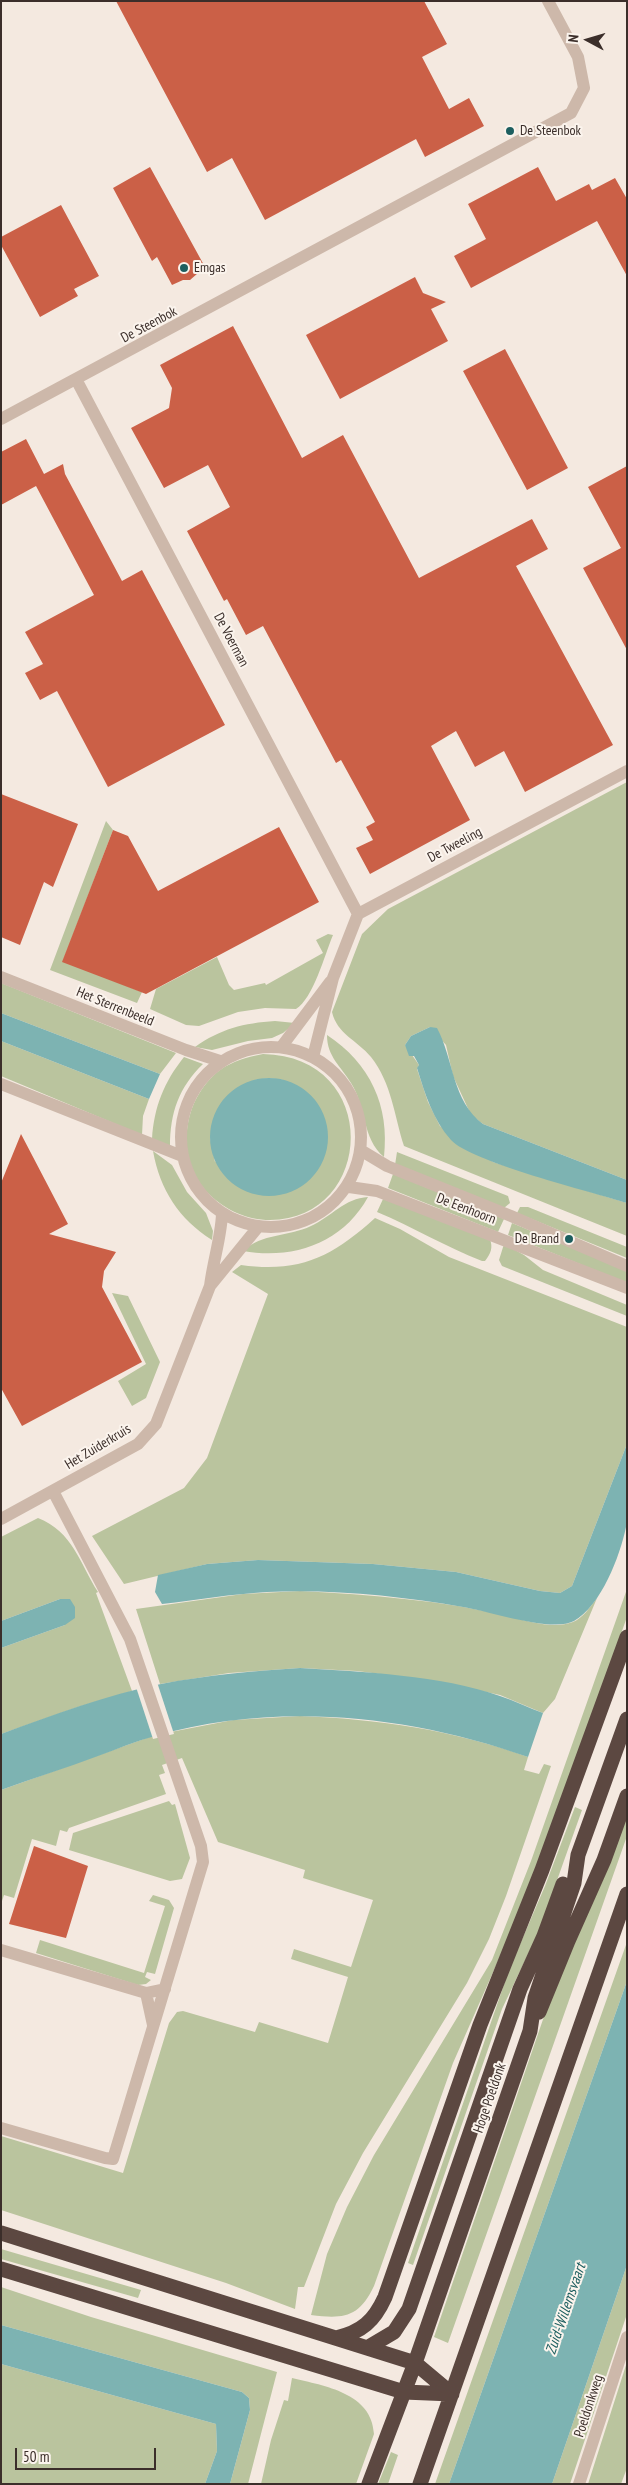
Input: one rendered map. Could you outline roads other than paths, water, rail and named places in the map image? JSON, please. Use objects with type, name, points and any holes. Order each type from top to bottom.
[{"type":"highway","points":[[336,2338],[350,2335],[371,2322],[385,2297],[480,2025],[542,1870],[627,1637]]},
{"type":"highway","name":"Hoge Poeldonk","points":[[369,2484],[415,2363],[530,2031],[535,1998],[574,1883],[578,1855],[627,1719]]},
{"type":"highway","points":[[530,2031],[604,1860],[627,1796]]},
{"type":"highway","points":[[367,2348],[394,2332],[409,2308],[520,1989],[544,1936],[564,1882],[578,1855]]},
{"type":"highway","points":[[420,2484],[627,1894]]},
{"type":"highway","points":[[1,2233],[415,2363],[452,2394]]},
{"type":"highway","points":[[1,2269],[404,2392],[452,2394]]},
{"type":"street","name":"De Steenbok","points":[[1,420],[77,381],[571,113],[584,88],[578,57],[548,1]]},
{"type":"street","name":"De Voerman","points":[[77,381],[358,914]]},
{"type":"street","name":"De Tweeling","points":[[358,914],[627,771]]},
{"type":"street","points":[[313,1057],[333,978],[358,914]]},
{"type":"street","name":"Het Sterrenbeeld","points":[[1,978],[186,1050],[220,1061]]},
{"type":"street","points":[[282,1046],[333,978]]},
{"type":"street","points":[[260,1046],[282,1046],[313,1057],[325,1064],[345,1087],[357,1116],[362,1151],[358,1168],[349,1187],[332,1205],[298,1224],[258,1226],[240,1223],[216,1211],[195,1187],[182,1156],[180,1134],[191,1096],[198,1082],[220,1061],[242,1050],[260,1046]]},
{"type":"street","points":[[1,1084],[182,1156]]},
{"type":"street","name":"De Eenhoorn","points":[[362,1151],[386,1166],[627,1266]]},
{"type":"street","name":"De Eenhoorn","points":[[349,1187],[377,1191],[627,1288]]},
{"type":"street","name":"Het Zuiderkruis","points":[[1,1519],[138,1444],[156,1424],[210,1286],[212,1266],[221,1234],[222,1214]]},
{"type":"street","name":"Het Zuiderkruis","points":[[210,1286],[258,1226]]},
{"type":"street","points":[[1,2128],[113,2159],[203,1862],[201,1846],[130,1639],[54,1491]]},
{"type":"street","points":[[1,1950],[146,1993],[165,1989]]},
{"type":"street","points":[[146,1993],[154,2028]]},
{"type":"street","name":"Poeldonkweg","points":[[579,2484],[627,2337]]},
{"type":"water","points":[[1,1013],[160,1074],[149,1099],[1,1041]]},
{"type":"water","points":[[430,1027],[437,1028],[443,1040],[459,1092],[465,1104],[483,1124],[627,1180],[627,1203],[506,1167],[463,1149],[451,1140],[434,1115],[417,1068],[419,1065],[414,1056],[409,1056],[405,1045],[411,1036]]},
{"type":"water","points":[[269,1078],[292,1083],[311,1095],[323,1114],[328,1137],[323,1160],[311,1179],[292,1191],[269,1196],[246,1191],[227,1179],[215,1160],[210,1137],[215,1114],[227,1095],[246,1083]]},
{"type":"water","points":[[627,1444],[627,1519],[623,1539],[614,1566],[601,1592],[584,1614],[574,1621],[564,1624],[536,1623],[439,1603],[341,1593],[267,1592],[162,1604],[155,1592],[158,1575],[207,1564],[258,1560],[373,1564],[456,1572],[540,1591],[560,1593],[572,1586]]},
{"type":"water","points":[[60,1599],[70,1599],[75,1607],[75,1618],[65,1625],[1,1648],[1,1621]]},
{"type":"water","points":[[300,1668],[402,1676],[452,1683],[500,1696],[543,1713],[528,1757],[437,1731],[343,1718],[295,1716],[201,1725],[148,1738],[1,1790],[1,1734],[80,1706],[140,1689],[213,1676]]},
{"type":"water","name":"Zuid-Willemsvaart","points":[[627,1981],[627,2265],[552,2484],[449,2484]]},
{"type":"water","points":[[1,2325],[242,2392],[249,2398],[250,2410],[230,2484],[205,2484],[217,2451],[216,2424],[1,2364]]},
{"type":"place","name":"De Steenbok","points":[[510,131]]},
{"type":"place","name":"Emgas","points":[[184,268]]},
{"type":"place","name":"De Brand","points":[[569,1239]]}]
